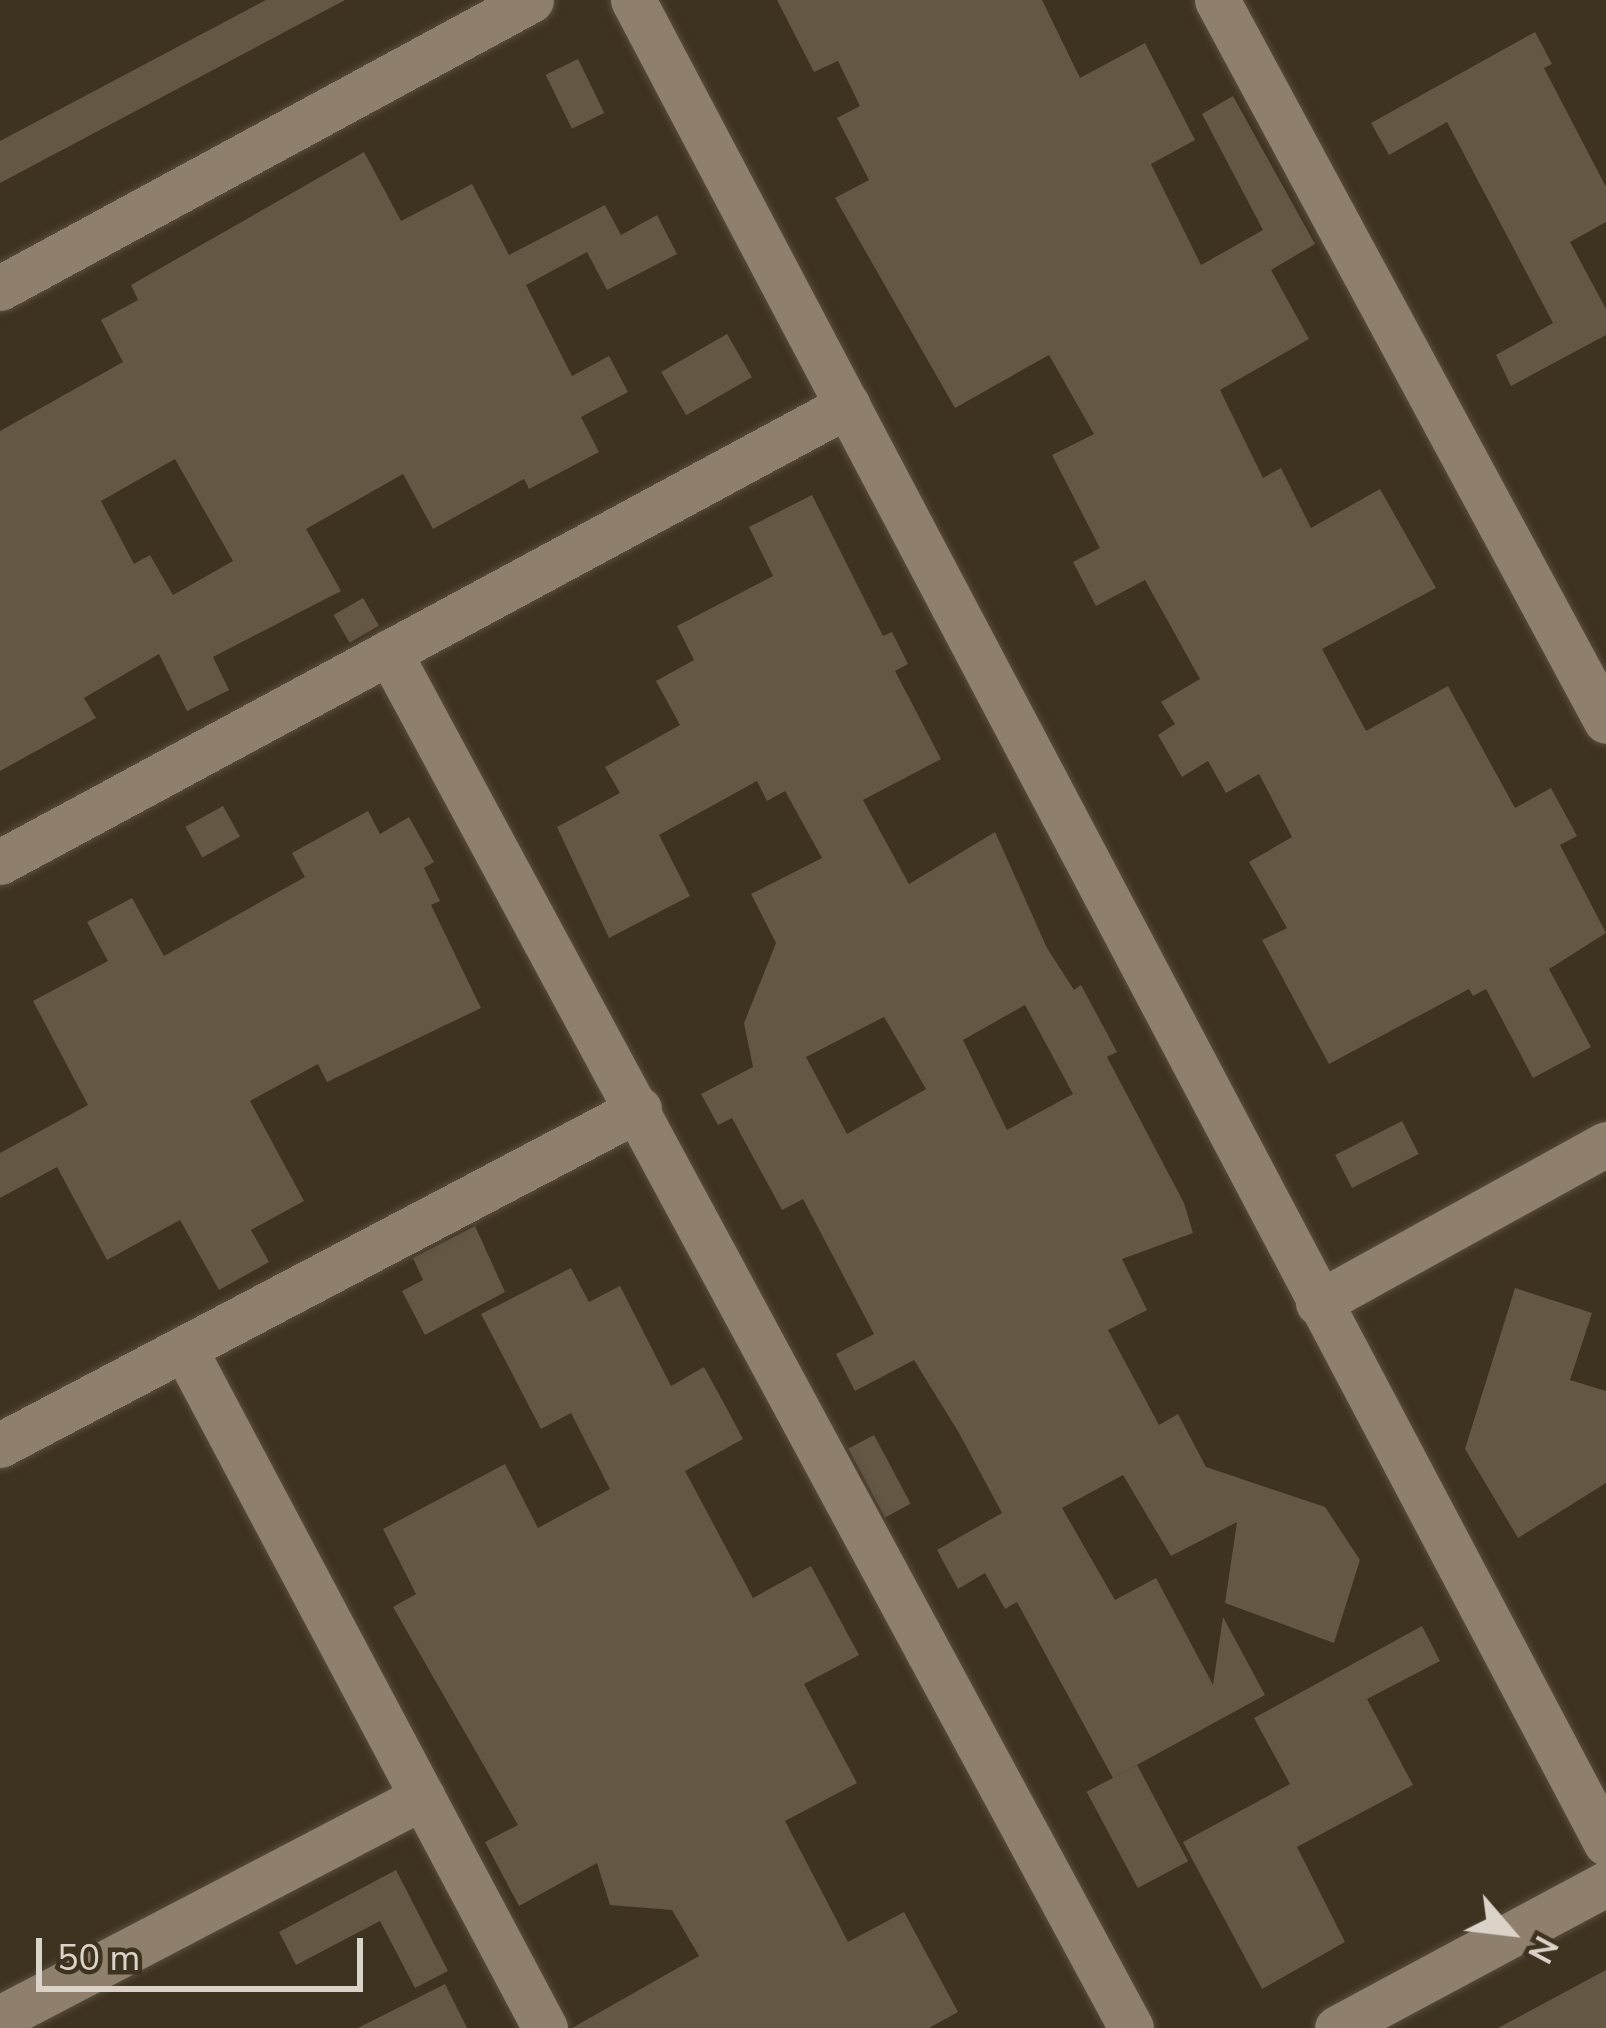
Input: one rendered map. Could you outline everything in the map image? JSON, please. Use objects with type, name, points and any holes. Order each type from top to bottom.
[{"type":"street","points":[[0,289],[531,0]]},
{"type":"street","points":[[634,0],[1606,1844]]},
{"type":"street","points":[[1217,0],[1606,721]]},
{"type":"street","points":[[0,862],[848,405]]},
{"type":"street","points":[[389,652],[1131,2028]]},
{"type":"street","points":[[0,1445],[639,1109]]},
{"type":"street","points":[[1318,1303],[1606,1144]]},
{"type":"street","points":[[184,1348],[545,2028]]},
{"type":"street","points":[[0,2018],[422,1797]]},
{"type":"street","points":[[1337,2028],[1606,1884]]},
{"type":"building","points":[[266,0],[345,0],[0,183],[0,141]]},
{"type":"building","points":[[777,0],[1042,0],[1080,78],[1145,43],[1195,140],[1151,164],[1201,265],[1263,230],[1202,114],[1233,96],[1315,244],[1271,270],[1309,339],[1220,390],[1263,478],[1281,468],[1311,528],[1380,489],[1436,588],[1322,649],[1366,731],[1448,686],[1515,808],[1551,788],[1577,836],[1560,845],[1606,933],[1549,969],[1591,1047],[1533,1078],[1486,989],[1473,996],[1469,989],[1329,1064],[1262,940],[1287,928],[1249,862],[1292,837],[1259,774],[1226,793],[1208,761],[1182,777],[1158,735],[1175,724],[1161,702],[1200,679],[1145,580],[1096,606],[1073,562],[1100,548],[1052,455],[1094,434],[1049,355],[955,408],[835,198],[869,180],[837,118],[860,106],[838,61],[814,72]]},
{"type":"building","points":[[1535,32],[1552,64],[1544,68],[1606,187],[1606,222],[1570,242],[1606,309],[1606,335],[1511,386],[1496,355],[1553,323],[1447,122],[1389,155],[1371,123]]},
{"type":"building","points":[[578,59],[604,113],[572,129],[546,75]]},
{"type":"building","points":[[364,152],[401,221],[472,184],[509,255],[605,205],[621,235],[657,215],[677,254],[607,290],[587,252],[526,285],[572,376],[609,356],[628,392],[581,417],[599,452],[529,489],[524,479],[433,529],[403,474],[306,529],[341,591],[213,657],[229,690],[187,711],[159,654],[84,698],[96,718],[0,771],[0,431],[123,362],[101,320],[138,300],[131,285]],"holes":[[[175,459],[233,561],[173,595],[150,555],[134,564],[101,501]]]},
{"type":"building","points":[[727,334],[752,377],[686,415],[661,372]]},
{"type":"building","points":[[812,495],[883,636],[892,632],[908,664],[895,671],[941,759],[863,800],[909,884],[995,832],[1047,948],[1074,990],[1081,985],[1117,1052],[1107,1057],[1184,1203],[1193,1233],[1122,1259],[1147,1310],[1108,1330],[1159,1425],[1178,1414],[1206,1467],[1325,1507],[1360,1560],[1334,1643],[1225,1603],[1237,1522],[1171,1556],[1123,1475],[1062,1508],[1115,1600],[1156,1578],[1213,1685],[1223,1617],[1265,1695],[1113,1778],[1017,1602],[1005,1609],[985,1573],[958,1589],[937,1550],[1002,1513],[959,1433],[914,1360],[855,1391],[836,1354],[874,1334],[803,1199],[782,1210],[732,1118],[718,1125],[701,1094],[753,1067],[744,1023],[776,943],[751,894],[822,858],[785,791],[767,801],[757,781],[659,835],[690,896],[609,938],[557,827],[620,793],[605,767],[680,725],[656,681],[694,660],[677,626],[773,576],[749,527]],"holes":[[[1025,1005],[1073,1094],[1007,1130],[963,1040]],[[884,1017],[926,1089],[847,1134],[806,1057]]]},
{"type":"building","points":[[363,598],[379,626],[350,643],[334,615]]},
{"type":"building","points":[[223,806],[240,837],[202,857],[185,827]]},
{"type":"building","points":[[368,811],[380,834],[409,817],[434,862],[424,868],[440,901],[431,905],[481,1008],[327,1082],[318,1064],[250,1101],[304,1201],[251,1230],[269,1262],[219,1290],[180,1220],[107,1260],[57,1167],[0,1198],[0,1153],[88,1105],[33,1001],[108,961],[87,922],[132,898],[164,956],[305,877],[292,853]]},
{"type":"building","points":[[1402,1121],[1419,1154],[1352,1188],[1335,1155]]},
{"type":"building","points":[[475,1226],[505,1292],[425,1335],[402,1291],[423,1280],[413,1258]]},
{"type":"building","points":[[571,1268],[589,1302],[620,1286],[671,1386],[704,1367],[743,1439],[685,1471],[753,1598],[811,1566],[859,1655],[804,1684],[857,1783],[785,1821],[848,1942],[904,1912],[958,2012],[929,2028],[572,2028],[699,1956],[672,1910],[610,1905],[597,1863],[519,1906],[485,1842],[518,1825],[393,1607],[416,1594],[383,1529],[505,1464],[538,1528],[610,1489],[571,1413],[541,1429],[481,1314]]},
{"type":"building","points":[[1515,1288],[1592,1313],[1570,1380],[1606,1391],[1606,1483],[1518,1538],[1465,1449]]},
{"type":"building","points":[[874,1435],[911,1504],[885,1517],[848,1449]]},
{"type":"building","points":[[1422,1626],[1440,1661],[1367,1699],[1413,1785],[1297,1847],[1345,1942],[1262,1989],[1183,1842],[1290,1784],[1254,1718]]},
{"type":"building","points":[[1137,1765],[1188,1861],[1138,1888],[1087,1792]]},
{"type":"building","points":[[396,1870],[448,1971],[415,1988],[380,1921],[296,1965],[279,1932]]},
{"type":"building","points":[[1606,1970],[1606,2028],[1498,2028]]},
{"type":"building","points":[[445,1984],[467,2028],[358,2028]]}]
